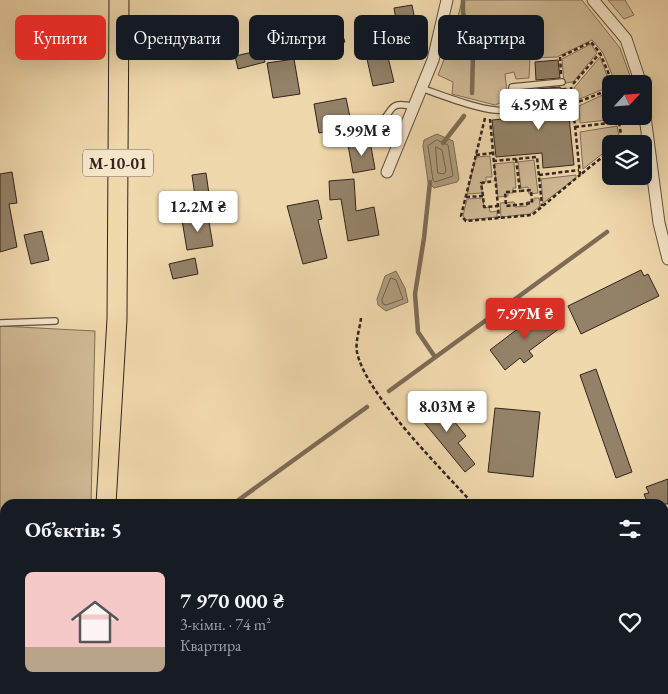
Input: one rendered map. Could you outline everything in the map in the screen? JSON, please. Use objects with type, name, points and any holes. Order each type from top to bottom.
[{"type":"highway","name":"М-10-01","points":[[106,499],[117,319],[119,0]]},
{"type":"street","points":[[387,172],[433,60],[447,0]]},
{"type":"street","points":[[592,0],[626,39],[638,75]]},
{"type":"street","points":[[646,125],[659,223],[668,259]]},
{"type":"lane","points":[[422,88],[490,110],[508,109],[513,102],[512,80]]},
{"type":"lane","points":[[512,87],[562,82]]},
{"type":"lane","points":[[341,137],[376,126],[394,105],[400,104],[414,107]]},
{"type":"lane","points":[[0,323],[55,322]]},
{"type":"path","points":[[600,53],[571,85],[562,86],[560,57],[591,42],[600,53],[609,75]]},
{"type":"path","points":[[571,85],[580,175]]},
{"type":"path","points":[[573,104],[602,93]]},
{"type":"path","points":[[490,110],[492,161],[500,218]]},
{"type":"path","points":[[490,110],[476,155],[461,216],[466,221],[532,215],[602,157]]},
{"type":"path","points":[[575,127],[602,124]]},
{"type":"path","points":[[476,155],[492,153]]},
{"type":"path","points":[[492,161],[537,157],[542,207]]},
{"type":"path","points":[[516,159],[520,191]]},
{"type":"path","points":[[539,175],[579,170]]},
{"type":"path","points":[[495,181],[481,183],[484,207],[498,206]]},
{"type":"path","points":[[531,190],[532,203],[506,206],[505,192],[520,191],[531,190]]},
{"type":"path","points":[[466,197],[483,196]]},
{"type":"path","points":[[532,197],[541,196]]},
{"type":"path","points":[[497,200],[505,199]]},
{"type":"path","points":[[361,318],[356,351],[366,374],[393,414],[469,499]]},
{"type":"shaded area","points":[[462,0],[582,0],[620,48],[630,75],[612,75],[603,53],[592,40],[557,57],[544,57],[544,15],[458,15]]},
{"type":"shaded area","points":[[608,0],[625,0],[634,15],[624,19]]},
{"type":"shaded area","points":[[591,44],[597,53],[573,82],[564,83],[562,59]]},
{"type":"shaded area","points":[[600,57],[607,75],[602,75],[602,90],[577,100],[574,88]]},
{"type":"shaded area","points":[[444,60],[530,60],[529,78],[516,79],[514,72],[505,74],[507,92],[500,103],[495,105],[452,94],[453,82],[438,75]]},
{"type":"shaded area","points":[[602,95],[602,121],[580,123],[579,106]]},
{"type":"shaded area","points":[[617,126],[619,135],[602,135],[602,154],[583,169],[580,132]]},
{"type":"shaded area","points":[[490,156],[492,177],[486,177],[486,182],[482,182],[482,193],[467,194],[476,157]]},
{"type":"shaded area","points":[[534,160],[538,193],[529,194],[528,187],[521,188],[518,162]]},
{"type":"shaded area","points":[[514,162],[516,188],[513,188],[513,193],[508,193],[508,196],[498,197],[494,164]]},
{"type":"shaded area","points":[[576,175],[576,178],[543,203],[541,179]]},
{"type":"shaded area","points":[[483,198],[484,208],[489,207],[490,212],[497,211],[497,217],[466,220],[463,216],[467,199]]},
{"type":"shaded area","points":[[534,198],[539,198],[540,206],[530,214],[501,217],[500,203],[514,202],[515,207],[527,206],[527,202],[534,201]]},
{"type":"shaded area","points":[[0,326],[95,331],[91,499],[0,499]]},
{"type":"water","points":[[437,134],[453,141],[459,179],[457,182],[434,188],[428,182],[423,146],[424,140]]},
{"type":"water","points":[[396,271],[405,288],[408,302],[386,311],[378,305],[377,299],[385,276]]},
{"type":"building","points":[[412,5],[414,15],[395,15],[394,8]]},
{"type":"building","points":[[249,53],[249,60],[264,60],[265,62],[238,69],[236,60],[239,60],[239,55]]},
{"type":"building","points":[[294,60],[300,94],[273,98],[267,63]]},
{"type":"building","points":[[367,60],[389,60],[394,82],[373,86]]},
{"type":"building","points":[[558,60],[560,78],[536,80],[535,62]]},
{"type":"building","points":[[560,87],[561,89],[566,88],[574,165],[543,168],[542,153],[496,157],[492,120],[538,116],[537,89]]},
{"type":"building","points":[[346,98],[352,127],[319,133],[314,104]]},
{"type":"building","points":[[370,141],[375,169],[353,173],[348,145]]},
{"type":"building","points":[[12,172],[17,203],[9,204],[17,247],[0,252],[0,174]]},
{"type":"building","points":[[206,173],[209,194],[195,196],[192,175]]},
{"type":"building","points":[[354,179],[356,211],[374,207],[379,235],[348,241],[341,199],[330,200],[329,181]]},
{"type":"building","points":[[318,200],[322,219],[318,220],[327,258],[303,264],[287,206]]},
{"type":"building","points":[[208,216],[213,246],[187,250],[182,220]]},
{"type":"building","points":[[42,231],[49,260],[31,264],[24,235]]},
{"type":"building","points":[[195,258],[198,274],[173,279],[169,264]]},
{"type":"building","points":[[641,270],[644,276],[648,274],[659,296],[581,334],[568,306]]},
{"type":"building","points":[[545,308],[560,328],[529,351],[533,356],[524,363],[520,358],[505,370],[490,350]]},
{"type":"building","points":[[596,369],[632,472],[616,478],[580,375]]},
{"type":"building","points":[[437,400],[466,436],[458,443],[475,464],[465,472],[418,415]]},
{"type":"building","points":[[495,408],[540,412],[533,477],[488,472]]},
{"type":"building","points":[[668,479],[668,499],[646,499],[644,494],[649,493],[646,487]]},
{"type":"waterway","points":[[463,0],[463,12],[473,54],[472,93]]},
{"type":"waterway","points":[[443,143],[464,116]]},
{"type":"waterway","points":[[430,182],[415,294],[418,332],[435,357]]},
{"type":"waterway","points":[[389,391],[607,232]]},
{"type":"waterway","points":[[240,499],[367,407]]}]
